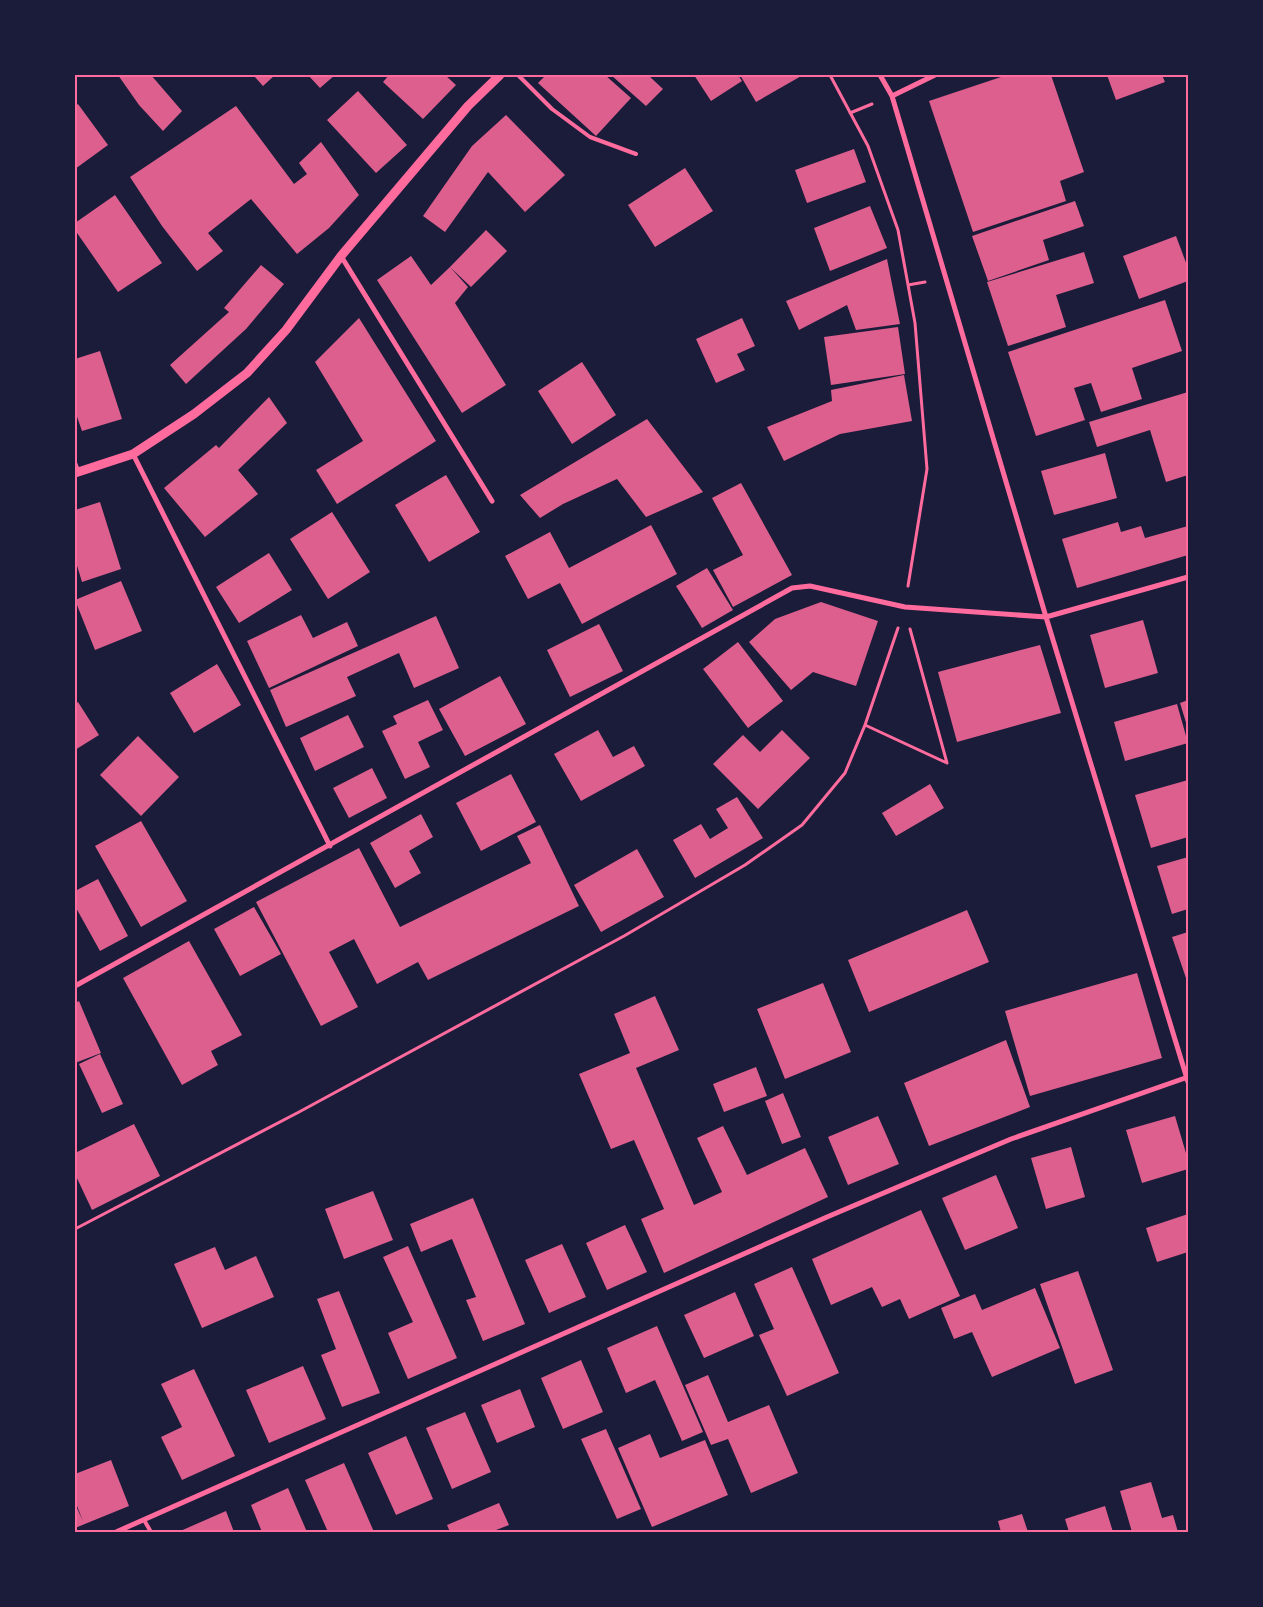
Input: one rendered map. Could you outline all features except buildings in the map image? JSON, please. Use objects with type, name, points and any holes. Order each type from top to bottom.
[{"type":"street","points":[[76,470],[132,454],[194,414],[247,373],[286,330],[341,256],[468,106],[500,75]]},
{"type":"street","points":[[116,1532],[827,1217],[1011,1139],[1188,1079],[1046,617],[892,96],[880,75]]},
{"type":"street","points":[[892,96],[935,75]]},
{"type":"street","points":[[341,256],[492,501]]},
{"type":"street","points":[[132,454],[330,846]]},
{"type":"street","points":[[75,986],[792,588],[810,586],[905,607],[1046,617],[1188,577]]},
{"type":"lane","points":[[518,75],[552,109],[590,137],[636,154]]},
{"type":"lane","points":[[144,1520],[151,1532]]},
{"type":"path","points":[[75,1229],[298,1112],[624,936],[745,865],[802,825],[845,773],[865,724],[905,607],[926,469],[915,322],[898,230],[868,146],[830,75]]},
{"type":"path","points":[[865,724],[947,763],[920,671],[905,607]]}]
